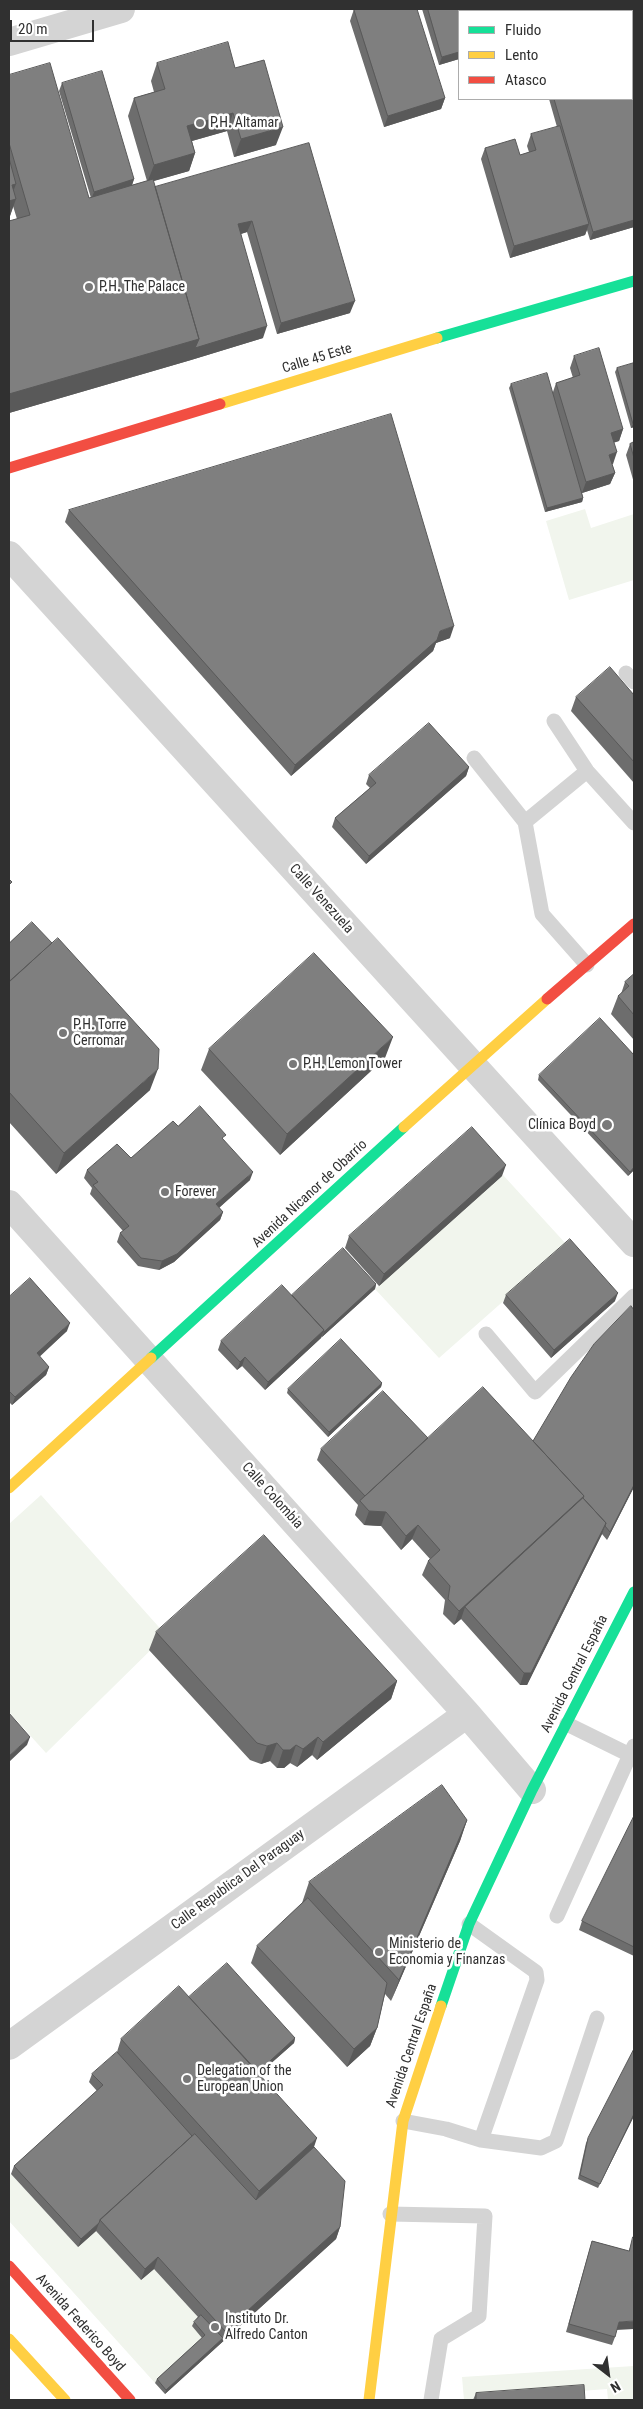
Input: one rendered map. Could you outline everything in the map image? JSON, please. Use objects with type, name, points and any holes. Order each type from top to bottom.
[{"type":"main road","name":"Calle 45 Este","points":[[9,468],[396,350],[634,281]]},
{"type":"main road","name":"Avenida Nicanor de Obarrio","points":[[9,1488],[472,1065],[634,924]]},
{"type":"main road","name":"Avenida Central España","points":[[369,2400],[402,2121],[469,1924],[532,1790],[634,1592]]},
{"type":"main road","name":"Avenida Federico Boyd","points":[[9,2266],[130,2400]]},
{"type":"main road","points":[[9,2339],[65,2400]]},
{"type":"street","points":[[9,42],[122,9]]},
{"type":"street","name":"Calle Venezuela","points":[[9,555],[634,1243]]},
{"type":"street","name":"Calle Colombia","points":[[9,1204],[467,1714],[532,1790]]},
{"type":"street","name":"Calle Republica Del Paraguay","points":[[9,2046],[467,1714]]},
{"type":"lane","points":[[554,721],[587,771],[634,823]]},
{"type":"lane","points":[[474,758],[525,822],[542,914],[587,965]]},
{"type":"lane","points":[[525,822],[587,771]]},
{"type":"lane","points":[[486,1334],[535,1392],[634,1296]]},
{"type":"lane","points":[[557,1916],[633,1753],[567,1724]]},
{"type":"lane","points":[[469,1924],[536,1972],[538,1980],[481,2140]]},
{"type":"lane","points":[[402,2121],[446,2129],[481,2140],[541,2148],[556,2141],[597,2018]]},
{"type":"lane","points":[[390,2214],[485,2216],[479,2316],[441,2339],[431,2400]]},
{"type":"shaded area","points":[[585,509],[591,528],[634,514],[634,580],[569,600],[546,521]]},
{"type":"shaded area","points":[[503,1175],[567,1245],[439,1358],[375,1289]]},
{"type":"shaded area","points":[[41,1495],[166,1635],[46,1753],[9,1712],[9,1524]]},
{"type":"shaded area","points":[[11,2174],[78,2247],[96,2231],[141,2280],[154,2269],[200,2319],[204,2339],[155,2383],[9,2221],[9,2176]]},
{"type":"shaded area","points":[[634,2366],[634,2400],[608,2400],[607,2389],[464,2400],[462,2377]]},
{"type":"building","points":[[354,9],[417,9],[445,98],[388,116]]},
{"type":"building","points":[[428,9],[479,9],[458,10],[458,52],[442,57]]},
{"type":"building","points":[[483,9],[548,9],[548,10]]},
{"type":"building","points":[[609,9],[610,10],[552,10]]},
{"type":"building","name":"P.H. Altamar","points":[[228,42],[235,68],[264,60],[283,127],[241,139],[233,113],[187,126],[195,153],[154,165],[134,98],[165,89],[157,63]]},
{"type":"building","name":"P.H. The Palace","points":[[50,63],[89,198],[153,179],[199,339],[9,394],[9,221],[30,215],[9,143],[9,75]]},
{"type":"building","points":[[633,70],[634,220],[593,232],[554,100],[633,100]]},
{"type":"building","points":[[102,71],[134,179],[94,192],[62,83]]},
{"type":"building","points":[[560,126],[589,224],[514,246],[485,148],[515,139],[520,155],[536,150],[531,134]]},
{"type":"building","points":[[309,143],[355,301],[281,323],[252,221],[238,224],[267,326],[195,348],[199,339],[155,187]]},
{"type":"building","points":[[9,158],[16,184],[12,185],[16,199],[9,201]]},
{"type":"building","points":[[599,348],[623,429],[611,433],[617,452],[609,455],[615,473],[586,482],[556,383],[580,375],[574,356]]},
{"type":"building","points":[[634,363],[634,424],[633,424],[617,368]]},
{"type":"building","points":[[547,373],[583,498],[547,508],[511,384]]},
{"type":"building","points":[[391,414],[454,626],[440,631],[437,640],[295,765],[69,510]]},
{"type":"building","points":[[634,442],[634,458],[630,444]]},
{"type":"building","points":[[610,667],[634,695],[634,762],[576,697]]},
{"type":"building","points":[[429,723],[469,767],[369,856],[335,818],[376,783],[369,775]]},
{"type":"building","points":[[32,922],[52,943],[9,982],[9,941]]},
{"type":"building","name":"P.H. Torre Cerromar","points":[[58,938],[159,1049],[158,1069],[64,1153],[9,1092],[9,982]]},
{"type":"building","name":"P.H. Lemon Tower","points":[[314,953],[393,1037],[287,1134],[209,1049]]},
{"type":"building","points":[[634,974],[634,1015],[618,996],[629,986],[625,982]]},
{"type":"building","name":"Clínica Boyd","points":[[600,1018],[634,1055],[634,1167],[630,1172],[539,1075]]},
{"type":"building","name":"Forever","points":[[200,1106],[226,1135],[222,1138],[253,1172],[216,1204],[223,1212],[177,1254],[162,1261],[141,1258],[120,1233],[129,1226],[93,1185],[98,1182],[87,1170],[117,1144],[131,1158],[173,1121],[178,1126]]},
{"type":"building","points":[[472,1127],[506,1165],[384,1274],[349,1236]]},
{"type":"building","points":[[570,1239],[618,1293],[554,1350],[506,1295]]},
{"type":"building","points":[[343,1248],[376,1284],[323,1332],[324,1330],[292,1295]]},
{"type":"building","points":[[30,1278],[70,1323],[37,1353],[49,1367],[15,1397],[9,1391],[9,1297]]},
{"type":"building","points":[[282,1285],[324,1330],[268,1382],[245,1357],[240,1362],[221,1341]]},
{"type":"building","points":[[631,1306],[634,1310],[634,1485],[610,1532],[605,1526],[606,1523],[583,1498],[584,1496],[533,1441],[571,1377],[594,1344]]},
{"type":"building","points":[[341,1339],[382,1383],[329,1432],[288,1389]]},
{"type":"building","points":[[483,1387],[584,1496],[459,1611],[448,1599],[450,1586],[428,1561],[440,1550],[418,1525],[406,1536],[386,1512],[369,1511],[360,1501]]},
{"type":"building","points":[[383,1391],[428,1438],[365,1496],[321,1449]]},
{"type":"building","points":[[583,1498],[606,1523],[531,1673],[524,1673],[465,1607]]},
{"type":"building","points":[[264,1535],[397,1681],[323,1742],[318,1737],[303,1749],[296,1745],[290,1750],[283,1750],[277,1743],[267,1746],[257,1743],[156,1632]]},
{"type":"building","points":[[9,1713],[30,1737],[9,1756]]},
{"type":"building","name":"Ministerio de Economia y Finanzas","points":[[442,1785],[467,1820],[399,1980],[309,1882]]},
{"type":"building","points":[[634,1816],[634,1947],[582,1921]]},
{"type":"building","points":[[308,1898],[387,1983],[377,2028],[354,2049],[257,1946]]},
{"type":"building","points":[[227,1963],[295,2038],[258,2072],[189,1997]]},
{"type":"building","points":[[179,1986],[317,2138],[259,2191],[121,2039]]},
{"type":"building","points":[[634,2049],[634,2114],[600,2184],[580,2175],[588,2138]]},
{"type":"building","points":[[117,2052],[192,2136],[81,2239],[14,2166],[103,2085],[92,2074]]},
{"type":"building","points":[[195,2134],[256,2200],[314,2147],[345,2181],[340,2227],[225,2331],[158,2257],[145,2269],[100,2220]]},
{"type":"building","points":[[633,2237],[634,2321],[619,2322],[615,2337],[569,2324],[592,2241],[629,2251]]},
{"type":"building","points":[[201,2315],[223,2338],[166,2390],[157,2379],[205,2335],[194,2322]]},
{"type":"building","points":[[584,2385],[585,2400],[476,2400],[476,2393]]},
{"type":"traffic: fast","points":[[437,338],[634,281]]},
{"type":"traffic: fast","points":[[151,1358],[404,1127]]},
{"type":"traffic: fast","points":[[441,2006],[469,1924],[532,1790],[634,1592]]},
{"type":"traffic: slow","points":[[220,404],[437,338]]},
{"type":"traffic: slow","points":[[404,1127],[547,999]]},
{"type":"traffic: slow","points":[[9,1488],[151,1358]]},
{"type":"traffic: slow","points":[[369,2400],[403,2121],[441,2006]]},
{"type":"traffic: slow","points":[[9,2339],[65,2400]]},
{"type":"traffic: jam","points":[[9,468],[220,404]]},
{"type":"traffic: jam","points":[[547,999],[634,924]]},
{"type":"traffic: jam","points":[[9,2266],[130,2400]]},
{"type":"place","name":"P.H. Altamar","points":[[200,123]]},
{"type":"place","name":"P.H. The Palace","points":[[89,287]]},
{"type":"place","name":"P.H. Torre Cerromar","points":[[63,1033]]},
{"type":"place","name":"P.H. Lemon Tower","points":[[293,1064]]},
{"type":"place","name":"Clínica Boyd","points":[[607,1125]]},
{"type":"place","name":"Forever","points":[[165,1192]]},
{"type":"place","name":"Ministerio de Economia y Finanzas","points":[[379,1952]]},
{"type":"place","name":"Delegation of the European Union","points":[[187,2079]]},
{"type":"place","name":"Instituto Dr. Alfredo Canton","points":[[215,2327]]}]
